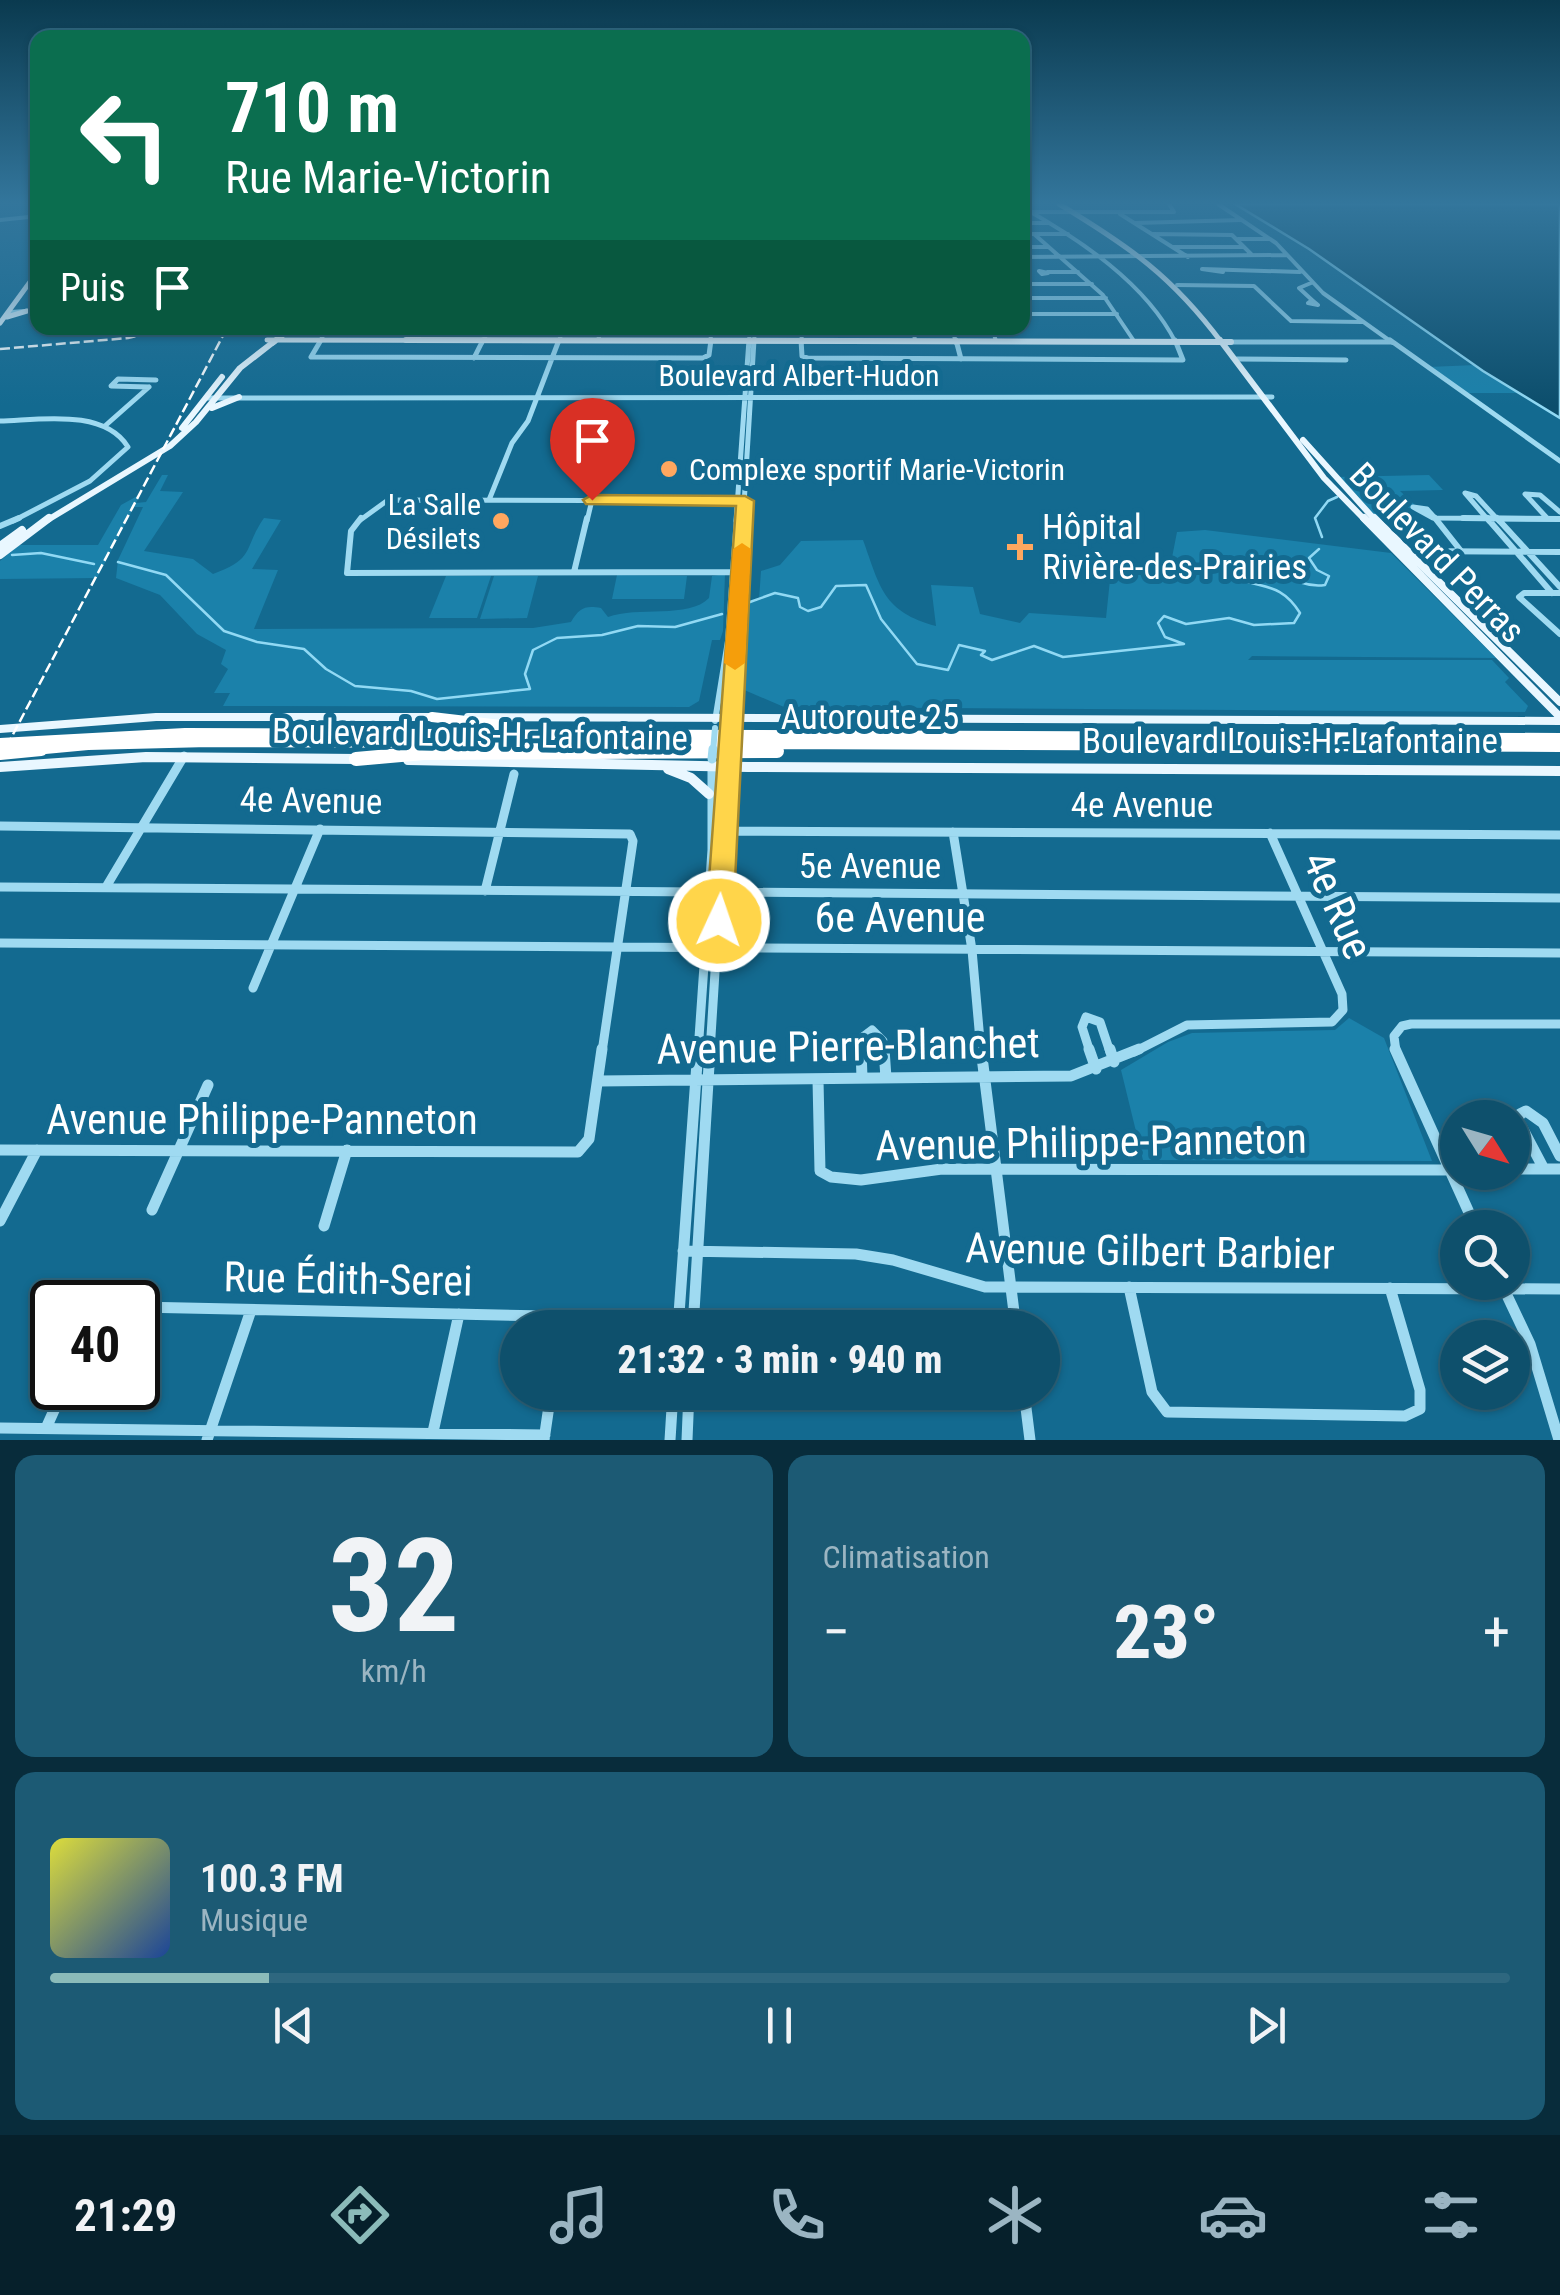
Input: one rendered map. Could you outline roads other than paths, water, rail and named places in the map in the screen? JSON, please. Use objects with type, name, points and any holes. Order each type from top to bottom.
[{"type":"highway","points":[[432,717],[460,724],[603,734]]},
{"type":"highway","name":"Autoroute 25","points":[[0,743],[144,733],[1560,738]]},
{"type":"highway","name":"Autoroute 25","points":[[0,753],[140,742],[1560,747]]},
{"type":"highway","points":[[356,759],[424,753],[756,752],[856,744]]},
{"type":"main road","name":"Boulevard Perras","points":[[1163,271],[1211,319],[1321,469],[1560,719]]},
{"type":"main road","points":[[4,314],[30,283]]},
{"type":"main road","points":[[18,302],[20,308],[28,310]]},
{"type":"main road","points":[[4,314],[18,302]]},
{"type":"main road","points":[[4,314],[28,310]]},
{"type":"main road","points":[[0,546],[47,513],[162,445],[211,397],[231,368],[278,335]]},
{"type":"main road","points":[[274,338],[1227,340]]},
{"type":"main road","points":[[202,416],[211,397]]},
{"type":"main road","points":[[0,555],[52,516],[160,452],[220,402],[240,397]]},
{"type":"main road","name":"Boulevard Perras","points":[[1401,551],[1560,702]]},
{"type":"main road","name":"Boulevard Louis-H.-Lafontaine","points":[[0,729],[143,717],[432,717],[715,723],[1560,719]]},
{"type":"main road","name":"Boulevard Louis-H.-Lafontaine","points":[[0,767],[184,756],[661,766],[728,763],[1560,771]]},
{"type":"main road","points":[[661,766],[692,778],[709,794]]},
{"type":"street","points":[[801,335],[803,358],[1183,360],[1146,302],[1113,271]]},
{"type":"street","points":[[1048,272],[1079,272],[1106,298],[1133,340]]},
{"type":"street","points":[[1223,272],[1300,272],[1560,461]]},
{"type":"street","points":[[1311,283],[1299,288],[1312,300]]},
{"type":"street","points":[[1030,284],[1092,284]]},
{"type":"street","points":[[1180,285],[1258,287],[1294,322],[1366,322]]},
{"type":"street","points":[[1030,298],[1106,298]]},
{"type":"street","points":[[1030,314],[1118,314]]},
{"type":"street","points":[[474,358],[486,335]]},
{"type":"street","points":[[489,500],[512,443],[526,426],[561,335]]},
{"type":"street","points":[[322,338],[310,356],[552,358],[708,356],[711,335]]},
{"type":"street","points":[[679,1310],[696,1081],[721,893],[736,572],[752,335]]},
{"type":"street","points":[[914,335],[915,339]]},
{"type":"street","points":[[955,335],[961,359]]},
{"type":"street","points":[[994,335],[995,339]]},
{"type":"street","points":[[1227,340],[1390,340]]},
{"type":"street","points":[[1241,360],[1346,360],[1328,340]]},
{"type":"street","points":[[0,422],[106,424],[120,416],[156,380],[118,380],[110,386],[149,386]]},
{"type":"street","name":"Boulevard Albert-Hudon","points":[[211,397],[1268,397]]},
{"type":"street","points":[[0,526],[40,510],[120,460],[128,445],[106,424]]},
{"type":"street","points":[[1464,493],[1476,496],[1498,518],[1557,591],[1514,552],[1464,493]]},
{"type":"street","points":[[1547,518],[1525,494],[1540,495],[1560,515]]},
{"type":"street","points":[[736,572],[347,573],[350,531],[375,506],[388,500],[741,501]]},
{"type":"street","points":[[574,572],[592,500]]},
{"type":"street","points":[[1462,551],[1434,518],[1560,515]]},
{"type":"street","points":[[1401,551],[1560,552]]},
{"type":"street","points":[[694,1310],[709,1081],[712,850],[709,794],[736,572]]},
{"type":"street","points":[[1557,591],[1518,596],[1560,634]]},
{"type":"street","points":[[106,888],[184,756]]},
{"type":"street","points":[[485,891],[514,774]]},
{"type":"street","name":"4e Avenue","points":[[0,826],[622,831],[630,834],[633,841],[627,892]]},
{"type":"street","points":[[253,988],[320,829]]},
{"type":"street","name":"4e Avenue","points":[[724,831],[1560,835]]},
{"type":"street","points":[[953,832],[972,950],[983,1078],[1014,1310]]},
{"type":"street","name":"4e Rue","points":[[1270,833],[1344,1005]]},
{"type":"street","name":"5e Avenue","points":[[0,887],[1560,898]]},
{"type":"street","points":[[599,1081],[627,892]]},
{"type":"street","name":"6e Avenue","points":[[0,943],[1560,953]]},
{"type":"street","name":"Avenue Pierre-Blanchet","points":[[599,1081],[1062,1076],[1114,1062],[1187,1025],[1325,1023],[1337,1020],[1344,1005]]},
{"type":"street","name":"Avenue Pierre-Blanchet","points":[[1096,1069],[1082,1027],[1086,1016],[1100,1022],[1114,1062]]},
{"type":"street","points":[[1440,1142],[1396,1055],[1394,1036],[1402,1026],[1560,1024]]},
{"type":"street","points":[[862,1078],[860,1039],[872,1030],[883,1041],[886,1078]]},
{"type":"street","name":"Avenue Philippe-Panneton","points":[[818,1080],[819,1165],[824,1176],[888,1178],[925,1171],[995,1170],[1440,1170]]},
{"type":"street","name":"Avenue Philippe-Panneton","points":[[0,1150],[572,1153],[583,1150],[589,1140],[599,1081]]},
{"type":"street","points":[[152,1210],[208,1084]]},
{"type":"street","points":[[1544,1168],[1518,1120],[1520,1114],[1535,1114],[1560,1156]]},
{"type":"street","points":[[0,1222],[38,1150]]},
{"type":"street","points":[[324,1226],[346,1150]]},
{"type":"street","points":[[1530,1168],[1560,1168]]},
{"type":"street","name":"Avenue Gilbert Barbier","points":[[683,1251],[854,1254],[893,1260],[962,1284],[1011,1287],[1440,1287]]},
{"type":"street","name":"Avenue Gilbert Barbier","points":[[1530,1286],[1560,1288]]},
{"type":"street","points":[[1130,1287],[1152,1392],[1167,1412],[1405,1416],[1420,1409],[1420,1390],[1390,1288]]},
{"type":"street","points":[[1509,1300],[1530,1344],[1559,1440]]},
{"type":"street","name":"Rue Édith-Serei","points":[[160,1308],[500,1315]]},
{"type":"street","points":[[209,1435],[251,1310]]},
{"type":"street","points":[[433,1432],[459,1314]]},
{"type":"street","points":[[47,1426],[54,1410]]},
{"type":"street","points":[[0,1428],[47,1426],[209,1435],[433,1432],[544,1437],[548,1410]]},
{"type":"street","points":[[670,1440],[672,1410]]},
{"type":"street","points":[[687,1440],[689,1410]]},
{"type":"street","points":[[1026,1410],[1030,1440]]},
{"type":"waterway","points":[[1322,537],[1315,518],[1328,501],[1337,497]]},
{"type":"waterway","points":[[750,602],[775,593],[798,598],[800,607],[808,611],[821,607],[836,586],[866,585],[881,619],[917,664],[948,670],[959,645],[985,651],[981,655],[992,660],[1034,646],[1063,657],[1184,644],[1165,637],[1158,623],[1164,616],[1186,624],[1229,618],[1254,625],[1294,623],[1300,613],[1283,594],[1225,570],[1237,558],[1260,563],[1302,583],[1325,585],[1329,576],[1317,570],[1309,558],[1319,549]]},
{"type":"waterway","points":[[12,555],[41,553],[94,564]]},
{"type":"waterway","points":[[118,562],[166,575],[224,631],[257,642],[304,649],[326,669],[355,686],[411,691],[437,699],[530,689],[525,674],[533,650],[557,638],[602,635],[638,626],[675,627],[722,614]]},
{"type":"railway","points":[[0,349],[142,335]]},
{"type":"railway","points":[[0,759],[223,335]]},
{"type":"place","name":"Complexe sportif Marie-Victorin","points":[[669,469]]},
{"type":"place","name":"La Salle Désilets","points":[[501,521]]},
{"type":"place","name":"Hôpital Rivière-des-Prairies","points":[[1020,547]]}]
